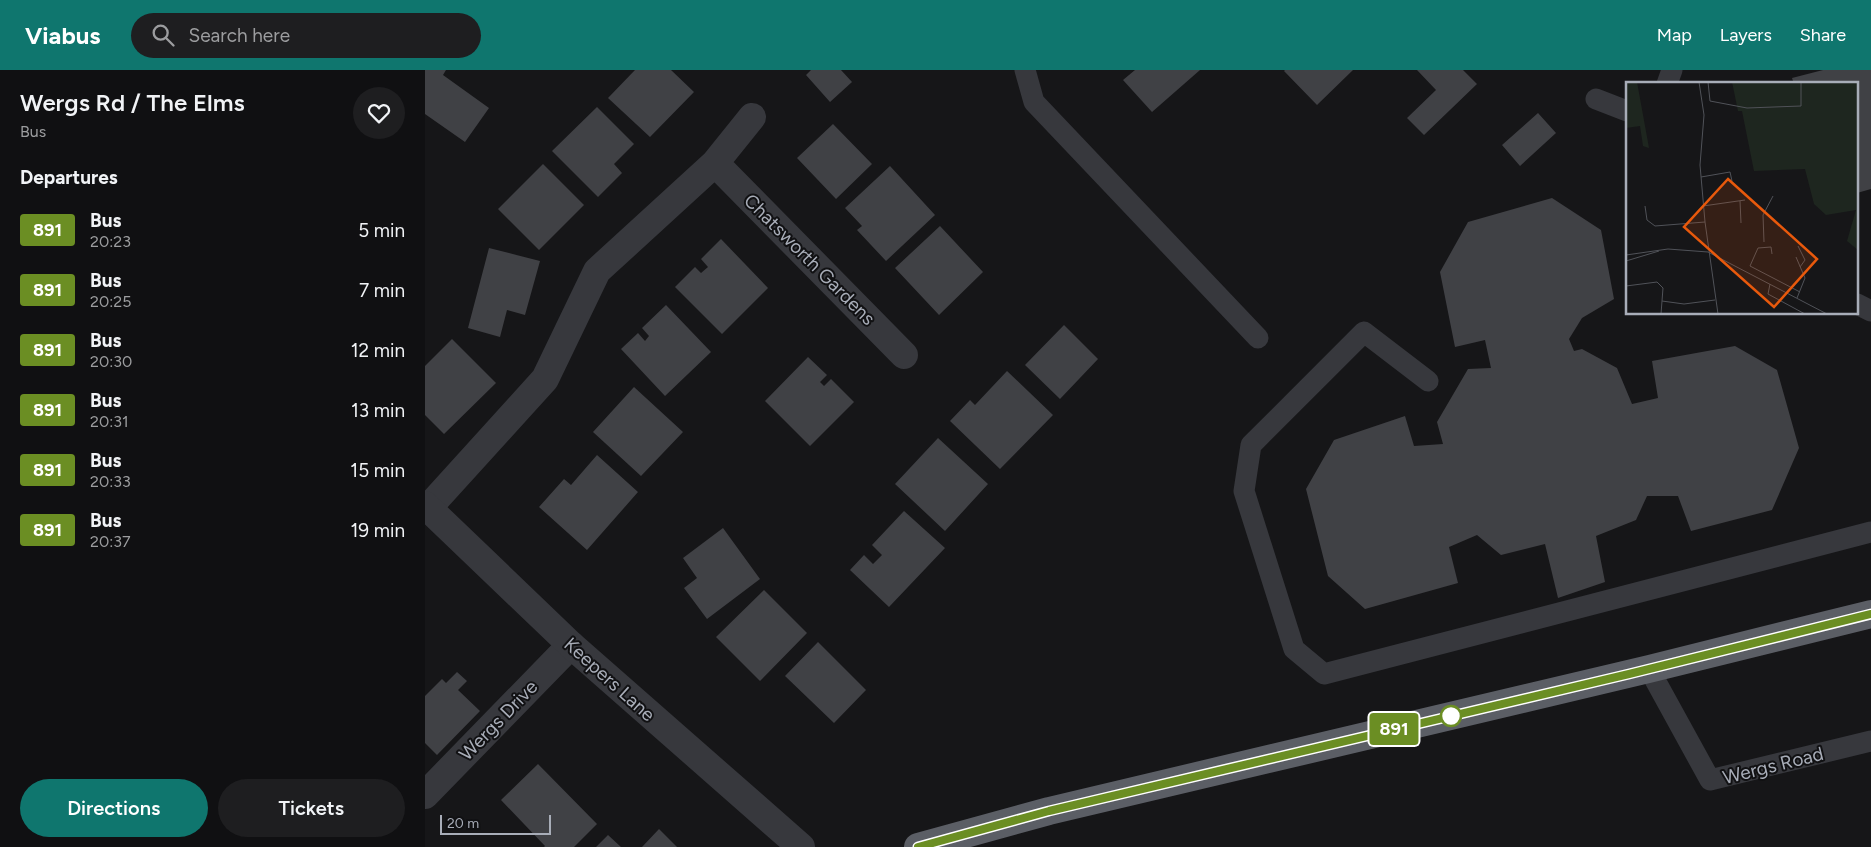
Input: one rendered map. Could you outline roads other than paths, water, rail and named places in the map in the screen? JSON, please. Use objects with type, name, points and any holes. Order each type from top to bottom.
[{"type":"highway","points":[[918,847],[1049,811],[1649,669],[1871,614]]},
{"type":"street","points":[[427,506],[545,379],[597,271],[715,163],[753,117]]},
{"type":"street","name":"Chatsworth Gardens","points":[[715,163],[904,355]]},
{"type":"street","name":"Keepers Lane","points":[[427,506],[571,645],[801,847]]},
{"type":"street","name":"Wergs Drive","points":[[425,795],[571,645]]},
{"type":"lane","points":[[1025,70],[1034,102],[1258,338]]},
{"type":"lane","points":[[1668,82],[1672,70]]},
{"type":"lane","points":[[1596,99],[1626,111]]},
{"type":"lane","points":[[1859,305],[1871,311]]},
{"type":"lane","points":[[1428,381],[1364,332],[1251,445],[1244,491],[1294,649],[1325,674],[1871,532]]},
{"type":"lane","name":"Wergs Road","points":[[1649,669],[1710,780],[1871,741]]}]
